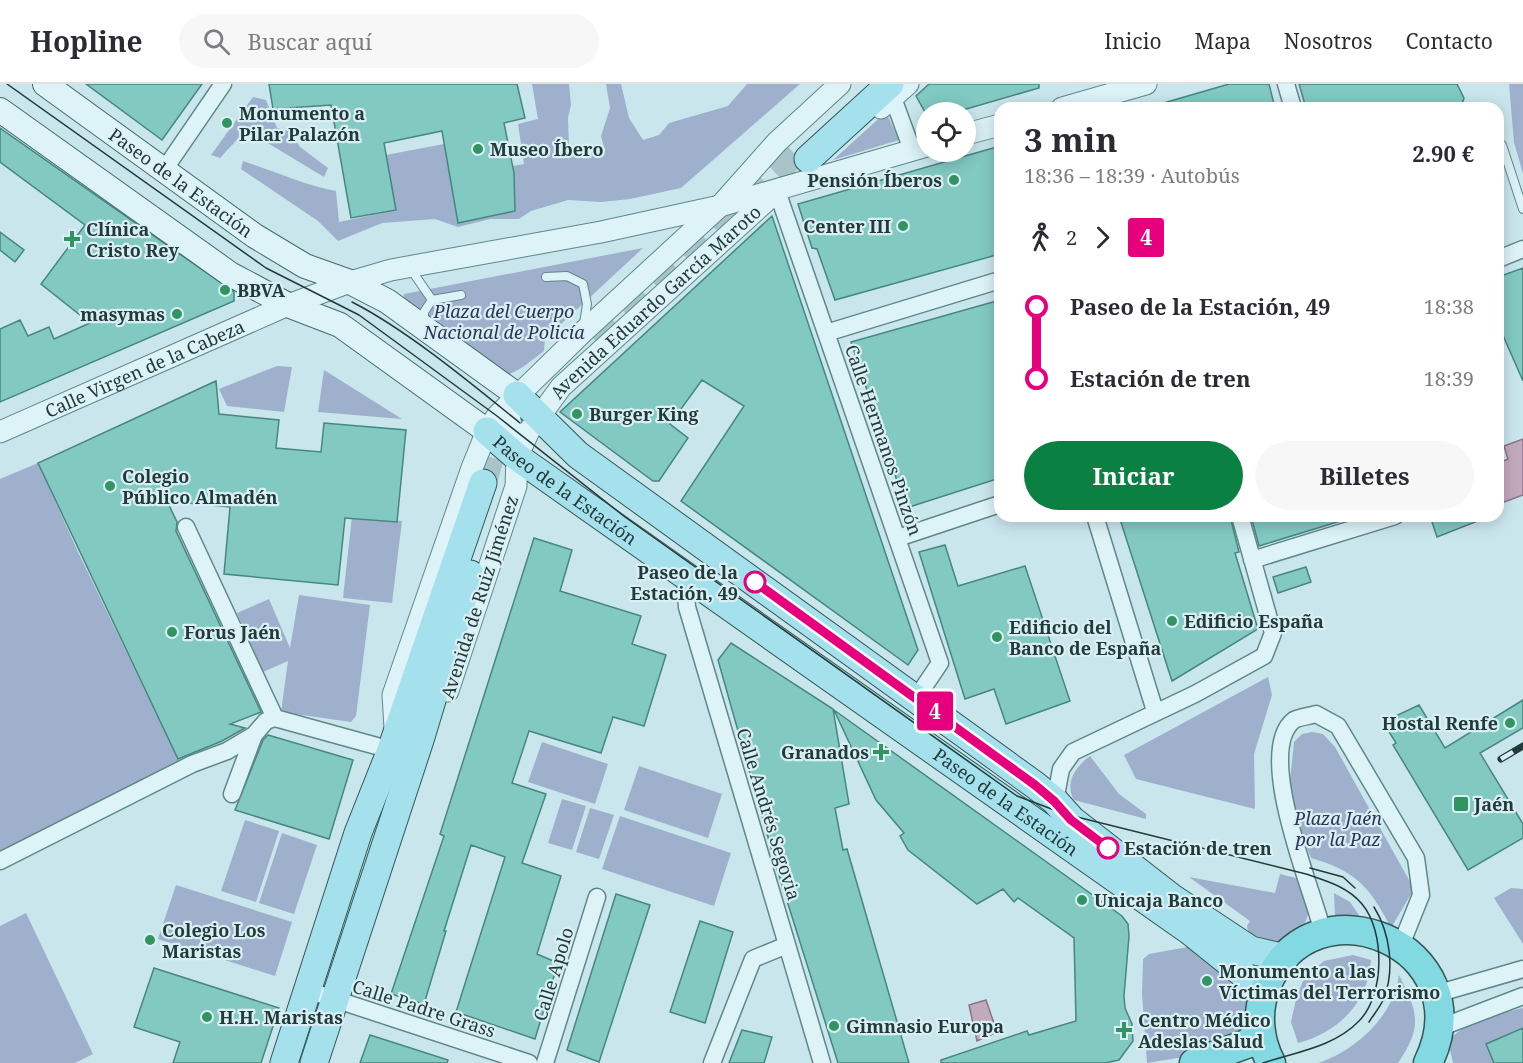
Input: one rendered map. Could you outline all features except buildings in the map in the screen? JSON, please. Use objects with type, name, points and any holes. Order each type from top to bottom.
[{"type":"highway","points":[[1271,1063],[1260,1028],[1263,996],[1272,976],[1285,958],[1300,944],[1318,935],[1334,931],[1366,931],[1401,945],[1423,967],[1436,994],[1436,1051]]},
{"type":"highway","points":[[1194,1063],[1250,1043],[1260,1028]]},
{"type":"main road","name":"Paseo de la Estación","points":[[45,84],[255,236],[305,266],[350,282],[387,301],[517,395],[578,455],[917,697],[1054,801],[1071,820],[1171,897],[1251,950],[1285,958]]},
{"type":"main road","points":[[803,154],[890,87]]},
{"type":"main road","name":"Paseo de la Estación","points":[[0,110],[230,274],[288,304],[340,325],[487,431],[517,457],[1191,932],[1242,973],[1263,996]]},
{"type":"main road","name":"Avenida de Ruiz Jiménez","points":[[314,1063],[334,999],[402,741],[489,485]]},
{"type":"main road","name":"Avenida de Ruiz Jiménez","points":[[284,1063],[360,828],[402,741]]},
{"type":"street","points":[[164,170],[223,84]]},
{"type":"street","points":[[720,206],[777,142],[840,84]]},
{"type":"street","points":[[1114,101],[1146,84]]},
{"type":"street","points":[[1286,84],[1291,102]]},
{"type":"street","points":[[777,191],[825,159],[890,87],[916,142]]},
{"type":"street","points":[[976,131],[994,127]]},
{"type":"street","name":"Avenida Eduardo García Maroto","points":[[487,431],[497,416],[517,395],[720,206],[916,149]]},
{"type":"street","name":"Avenida Eduardo García Maroto","points":[[538,417],[561,387],[777,191]]},
{"type":"street","name":"Calle Hermanos Pinzón","points":[[777,191],[940,663],[917,697]]},
{"type":"street","name":"Calle Virgen de la Cabeza","points":[[0,432],[288,304],[350,282],[409,267],[601,232],[720,206]]},
{"type":"street","points":[[1504,257],[1523,249]]},
{"type":"street","points":[[826,333],[994,282]]},
{"type":"street","points":[[517,395],[510,415],[517,457]]},
{"type":"street","name":"Avenida de Ruiz Jiménez","points":[[402,741],[443,705],[516,486],[517,457],[538,417]]},
{"type":"street","name":"Avenida de Ruiz Jiménez","points":[[402,741],[393,695],[471,468],[487,431]]},
{"type":"street","points":[[898,538],[994,506]]},
{"type":"street","points":[[1097,522],[1155,711]]},
{"type":"street","points":[[1054,801],[1060,769],[1073,752],[1155,711],[1195,694],[1264,656],[1273,633],[1242,522]]},
{"type":"street","points":[[1252,560],[1376,522]]},
{"type":"street","points":[[186,527],[275,718]]},
{"type":"street","name":"Calle Andrés Segovia","points":[[685,575],[687,607],[822,1063]]},
{"type":"street","points":[[1318,935],[1320,922],[1286,812],[1279,766],[1281,738],[1294,720],[1316,714],[1338,726],[1416,858],[1421,895],[1401,945]]},
{"type":"street","points":[[0,861],[192,764],[227,752],[254,735],[266,721],[275,718],[402,741]]},
{"type":"street","points":[[232,794],[254,735]]},
{"type":"street","name":"Calle Apolo","points":[[545,1063],[597,897]]},
{"type":"street","points":[[712,1063],[753,959],[787,945]]},
{"type":"street","points":[[1436,994],[1523,969]]},
{"type":"street","name":"Calle Padre Grass","points":[[307,990],[529,1063]]},
{"type":"street","points":[[1436,1051],[1523,996]]},
{"type":"lane","points":[[1504,151],[1523,209]]},
{"type":"lane","points":[[409,267],[432,300]]},
{"type":"lane","points":[[546,277],[567,276],[584,284],[587,304],[584,331]]},
{"type":"lane","points":[[429,331],[422,321],[424,312],[432,300],[461,296]]},
{"type":"green space","points":[[532,84],[569,84],[571,105],[568,118],[569,147],[573,156],[605,151],[601,136],[610,108],[606,84],[621,84],[629,118],[643,140],[659,135],[669,123],[728,106],[747,84],[800,84],[681,188],[630,199],[601,202],[568,200],[531,211],[519,219],[490,219],[458,227],[435,219],[382,223],[338,241],[318,221],[241,169],[243,161],[301,182],[336,191],[339,222],[396,210],[386,155],[444,144],[458,223],[515,211],[513,166],[524,164],[518,124],[538,119]]},
{"type":"green space","points":[[1509,84],[1523,84],[1523,174],[1514,142]]},
{"type":"green space","points":[[253,97],[266,100],[277,128],[288,131],[300,147],[328,168],[324,177],[246,130],[220,158],[211,155]]},
{"type":"green space","points":[[886,112],[899,140],[833,160]]},
{"type":"green space","name":"Plaza del Cuerpo Nacional de Policía","points":[[643,248],[545,339],[544,351],[510,374],[500,371],[402,304],[404,294]]},
{"type":"green space","points":[[277,366],[292,367],[284,412],[227,406],[219,389]]},
{"type":"green space","points":[[324,370],[402,419],[318,412]]},
{"type":"green space","points":[[38,463],[78,552],[180,763],[0,851],[0,479]]},
{"type":"green space","points":[[352,516],[402,521],[392,603],[343,598]]},
{"type":"green space","points":[[299,595],[370,605],[356,716],[351,722],[281,712],[288,661],[263,672],[237,613],[269,599],[290,648]]},
{"type":"green space","points":[[1268,677],[1272,695],[1254,754],[1255,809],[1136,779],[1124,755]]},
{"type":"green space","name":"Plaza Jaén por la Paz","points":[[1312,732],[1323,734],[1335,747],[1414,889],[1391,928],[1376,902],[1360,882],[1340,869],[1311,858],[1294,816],[1289,791],[1294,742],[1302,734]]},
{"type":"green space","points":[[542,742],[608,764],[595,804],[528,782]]},
{"type":"green space","points":[[1090,756],[1119,794],[1146,814],[1146,819],[1074,800],[1070,787],[1073,775]]},
{"type":"green space","points":[[639,766],[722,794],[708,838],[624,810]]},
{"type":"green space","points":[[562,799],[586,806],[572,850],[548,843]]},
{"type":"green space","points":[[590,808],[614,815],[599,859],[576,852]]},
{"type":"green space","points":[[620,816],[731,853],[714,906],[602,869]]},
{"type":"green space","points":[[245,820],[279,831],[256,902],[221,891]]},
{"type":"green space","points":[[282,833],[317,845],[294,914],[259,903]]},
{"type":"green space","points":[[1280,874],[1308,881],[1309,902],[1304,925],[1282,944],[1249,936],[1247,926],[1250,921],[1189,877],[1275,893]]},
{"type":"green space","points":[[176,885],[292,922],[275,976],[158,939]]},
{"type":"green space","points":[[1511,888],[1523,889],[1523,944],[1494,898]]},
{"type":"green space","points":[[1334,893],[1350,902],[1361,918],[1335,917]]},
{"type":"green space","points":[[26,913],[93,1054],[75,1063],[0,1063],[0,926]]},
{"type":"green space","points":[[1193,946],[1224,967],[1254,1007],[1245,1032],[1190,1056],[1147,1063],[1142,994],[1143,959],[1149,954]]},
{"type":"green space","points":[[1353,955],[1371,960],[1364,990],[1357,1002],[1349,1014],[1338,1023],[1313,1038],[1298,1043],[1291,1022],[1297,995],[1305,977],[1324,961]]},
{"type":"green space","points":[[1399,975],[1414,1010],[1415,1019],[1411,1039],[1398,1063],[1319,1063],[1347,1049],[1381,1018],[1389,1005]]},
{"type":"green space","points":[[1523,1008],[1523,1063],[1453,1063],[1448,1041],[1456,1034],[1483,1019]]},
{"type":"shaded area","points":[[1523,439],[1523,495],[1504,502],[1504,461],[1508,459],[1504,446]]},
{"type":"shaded area","points":[[986,1000],[997,1032],[977,1041],[969,1005]]},
{"type":"tunnel","points":[[592,337],[799,150]]},
{"type":"tunnel","points":[[483,483],[495,442],[508,421]]},
{"type":"tram line","points":[[7,84],[266,268],[359,315],[497,416],[625,517],[1017,796],[1065,814],[1306,874],[1337,885],[1350,893],[1362,904],[1370,916],[1378,946],[1377,980],[1368,1010],[1359,1021],[1338,1037],[1314,1048],[1263,1063]]},
{"type":"tram line","points":[[352,302],[417,342],[520,423]]},
{"type":"tram line","points":[[1310,868],[1343,877],[1355,888]]},
{"type":"tram line","points":[[1369,1022],[1384,998],[1390,963],[1384,928],[1374,907]]},
{"type":"railway","points":[[1501,759],[1523,746]]},
{"type":"bus line","name":"4","points":[[755,582],[917,697],[1035,785],[1071,820],[1108,848]]},
{"type":"place","name":"Monumento a Pilar Palazón","points":[[227,123]]},
{"type":"place","name":"Museo Íbero","points":[[478,149]]},
{"type":"place","name":"Pensión Íberos","points":[[954,180]]},
{"type":"place","name":"Center III","points":[[903,226]]},
{"type":"place","name":"Clínica Cristo Rey","points":[[72,239]]},
{"type":"place","name":"BBVA","points":[[225,290]]},
{"type":"place","name":"masymas","points":[[177,314]]},
{"type":"place","name":"Burger King","points":[[577,414]]},
{"type":"place","name":"Colegio Público Almadén","points":[[110,486]]},
{"type":"place","name":"Paseo de la Estación, 49","points":[[755,582]]},
{"type":"place","name":"Edificio España","points":[[1172,621]]},
{"type":"place","name":"Forus Jaén","points":[[172,632]]},
{"type":"place","name":"Edificio del Banco de España","points":[[997,637]]},
{"type":"place","name":"Hostal Renfe","points":[[1510,723]]},
{"type":"place","name":"Granados","points":[[881,752]]},
{"type":"place","name":"Jaén","points":[[1461,804]]},
{"type":"place","name":"Estación de tren","points":[[1108,848]]},
{"type":"place","name":"Unicaja Banco","points":[[1082,900]]},
{"type":"place","name":"Colegio Los Maristas","points":[[150,940]]},
{"type":"place","name":"Monumento a las Víctimas del Terrorismo","points":[[1207,981]]},
{"type":"place","name":"H.H. Maristas","points":[[207,1017]]},
{"type":"place","name":"Gimnasio Europa","points":[[834,1026]]},
{"type":"place","name":"Centro Médico Adeslas Salud","points":[[1124,1030]]}]
